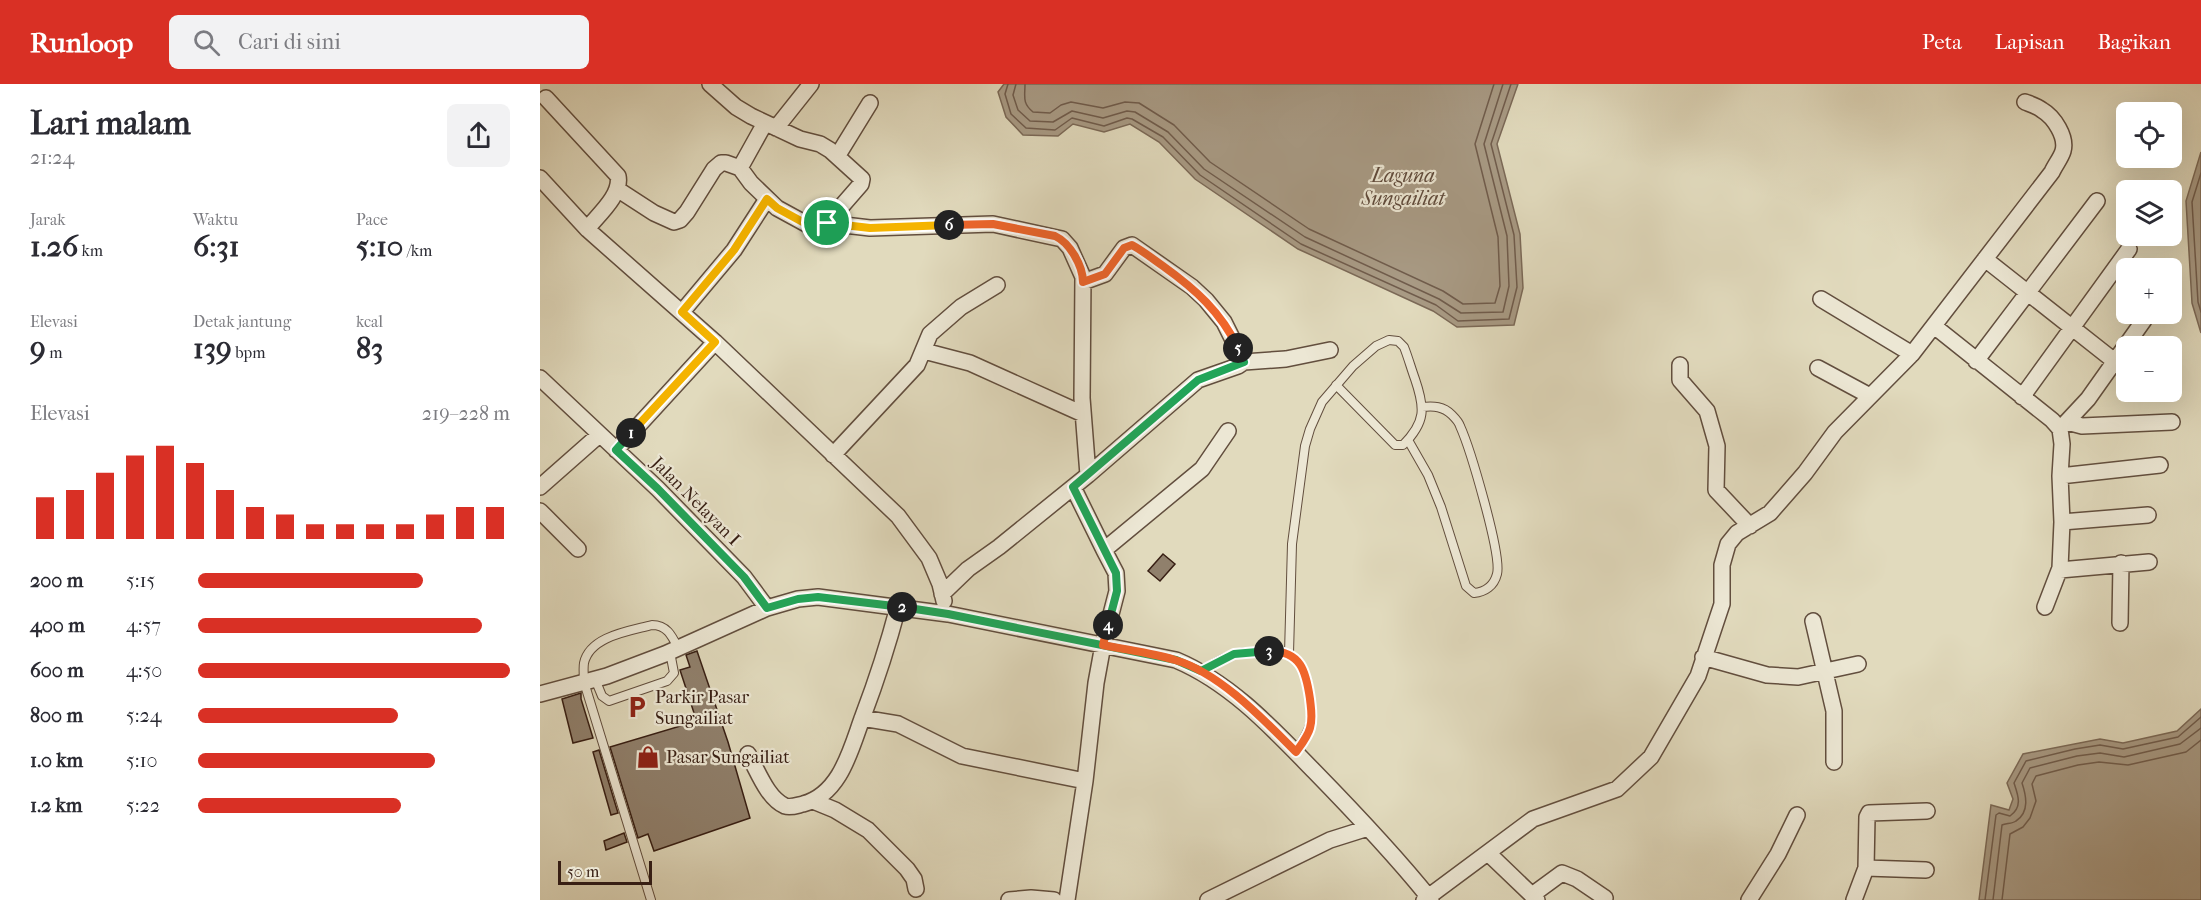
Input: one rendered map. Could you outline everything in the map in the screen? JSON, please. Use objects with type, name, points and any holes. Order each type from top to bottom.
[{"type":"street","points":[[710,84],[736,107],[800,139],[820,144],[862,178],[862,182],[827,223]]},
{"type":"street","points":[[740,168],[771,126],[812,84]]},
{"type":"street","points":[[546,99],[618,176],[617,189],[611,199],[586,229]]},
{"type":"street","points":[[540,694],[589,681],[674,650],[767,608],[798,599],[818,597],[948,614],[1176,660],[1216,680],[1296,752],[1364,823],[1428,899],[1539,816],[1617,789],[1652,757],[1698,676],[1722,604],[1724,554],[1728,544],[1737,533],[1770,513],[1805,473],[1834,432],[1912,354],[2052,172],[2063,151],[2064,142],[2061,133],[2051,117],[2042,109],[2025,102]]},
{"type":"street","points":[[837,156],[870,103]]},
{"type":"street","points":[[617,189],[654,213],[674,222],[680,220],[687,212],[714,169],[722,163],[740,168],[777,208],[810,226],[827,223],[870,228],[993,224],[1062,239],[1070,248],[1081,274],[1083,414],[1088,475]]},
{"type":"street","points":[[540,178],[586,229],[715,342],[902,521],[928,558],[940,584],[948,614]]},
{"type":"street","points":[[682,312],[734,250],[767,199]]},
{"type":"street","points":[[1976,361],[2097,201]]},
{"type":"street","points":[[1081,274],[1105,274],[1124,248],[1132,245],[1192,287],[1206,300],[1224,322],[1244,362]]},
{"type":"street","points":[[2022,397],[2129,249]]},
{"type":"street","points":[[1985,260],[2114,360]]},
{"type":"street","points":[[833,455],[917,365],[928,337],[955,312],[997,285]]},
{"type":"street","points":[[1821,299],[1912,354]]},
{"type":"street","points":[[2045,607],[2060,570],[2062,522],[2060,476],[2063,425],[2088,399],[2141,324]]},
{"type":"street","points":[[1934,326],[2022,397],[2052,420],[2063,425],[2172,422]]},
{"type":"street","points":[[616,450],[715,342]]},
{"type":"street","points":[[924,351],[953,358],[1006,378],[1083,414]]},
{"type":"street","points":[[942,594],[968,569],[999,548],[1088,475],[1198,380],[1244,362],[1286,359],[1330,351]]},
{"type":"street","points":[[1680,364],[1680,380],[1709,416],[1718,451],[1716,490],[1750,526]]},
{"type":"street","points":[[1818,368],[1870,396]]},
{"type":"street","name":"Jalan Nelayan I","points":[[540,378],[658,489],[755,590],[767,608]]},
{"type":"street","points":[[1104,550],[1202,469],[1228,431]]},
{"type":"street","points":[[540,487],[600,435]]},
{"type":"street","points":[[2060,476],[2160,465]]},
{"type":"street","points":[[1067,900],[1085,781],[1096,683],[1117,591],[1116,573],[1073,487]]},
{"type":"street","points":[[540,511],[578,549]]},
{"type":"street","points":[[2062,522],[2148,515]]},
{"type":"street","points":[[2060,570],[2149,562]]},
{"type":"street","points":[[2120,623],[2121,563]]},
{"type":"street","points":[[748,754],[770,792],[785,806],[792,807],[813,801],[831,785],[842,771],[852,751],[862,718],[880,674],[898,607]]},
{"type":"street","points":[[1813,621],[1834,711],[1834,762]]},
{"type":"street","points":[[1703,657],[1767,675],[1798,677],[1858,664]]},
{"type":"street","points":[[862,718],[898,724],[962,756],[1085,781]]},
{"type":"street","points":[[813,801],[835,810],[868,830],[908,869],[914,879],[916,889]]},
{"type":"street","points":[[1854,900],[1866,868],[1869,813],[1927,811]]},
{"type":"street","points":[[1749,900],[1778,855],[1797,814]]},
{"type":"street","points":[[1208,900],[1364,823]]},
{"type":"street","points":[[1488,853],[1535,898],[1562,873],[1577,879],[1605,898]]},
{"type":"street","points":[[1866,868],[1926,870]]},
{"type":"street","points":[[1008,900],[1024,898],[1054,900]]},
{"type":"lane","points":[[1290,654],[1292,544],[1305,446],[1322,402],[1336,384],[1376,346],[1389,340],[1398,342],[1404,347],[1422,398],[1423,413],[1418,428],[1408,440],[1399,446],[1392,443],[1336,384]]},
{"type":"lane","points":[[1408,440],[1428,475],[1441,507],[1467,586],[1474,593],[1483,592],[1494,582],[1498,572],[1496,550],[1460,424],[1441,407],[1422,406]]},
{"type":"lane","points":[[589,681],[609,701],[667,681],[674,673],[674,650],[670,632],[660,625],[652,625],[618,635],[600,642],[590,651],[584,662],[589,681],[651,900]]},
{"type":"lane","points":[[1201,671],[1234,654],[1271,650],[1290,654],[1302,667],[1308,686],[1312,719],[1310,731],[1296,752]]},
{"type":"water","name":"Laguna Sungailiat","points":[[1004,84],[1518,84],[1497,144],[1520,234],[1523,288],[1514,325],[1457,327],[1433,311],[1298,249],[1195,179],[1159,142],[1130,124],[1104,132],[1073,124],[1058,136],[1023,135],[1006,117],[998,92]]},
{"type":"water","points":[[2201,152],[2201,333],[2192,303],[2186,201]]},
{"type":"water","points":[[2201,709],[2201,900],[1979,900],[1991,805],[2009,810],[2013,799],[2007,783],[2023,754],[2100,739],[2123,743],[2177,731]]},
{"type":"building","points":[[1163,554],[1175,564],[1160,581],[1148,571]]},
{"type":"building","points":[[697,651],[728,742],[750,818],[654,851],[648,834],[638,838],[610,747],[694,722],[696,719],[680,670],[690,667],[686,655]]},
{"type":"building","points":[[581,693],[593,738],[573,743],[562,699]]},
{"type":"building","points":[[599,750],[618,813],[611,815],[593,752]]},
{"type":"building","points":[[624,833],[627,842],[606,850],[604,841]]},
{"type":"place","name":"Parkir Pasar Sungailiat","points":[[637,707]]},
{"type":"place","name":"Pasar Sungailiat","points":[[648,757]]},
{"type":"route","points":[[827,223],[810,226],[790,217],[767,199],[734,250],[682,312],[715,342],[616,450],[658,489],[752,585],[767,608],[798,599],[818,597],[948,614],[1176,660],[1201,671],[1234,654],[1271,650],[1290,654],[1302,667],[1308,686],[1312,719],[1310,731],[1296,752],[1216,680],[1201,671],[1198,669],[1176,660],[1103,645],[1117,591],[1116,573],[1073,487],[1198,380],[1244,362],[1224,322],[1206,300],[1192,287],[1132,245],[1124,248],[1105,274],[1083,282],[1070,248],[1062,239],[1055,236],[993,224],[870,228],[827,223]]}]
